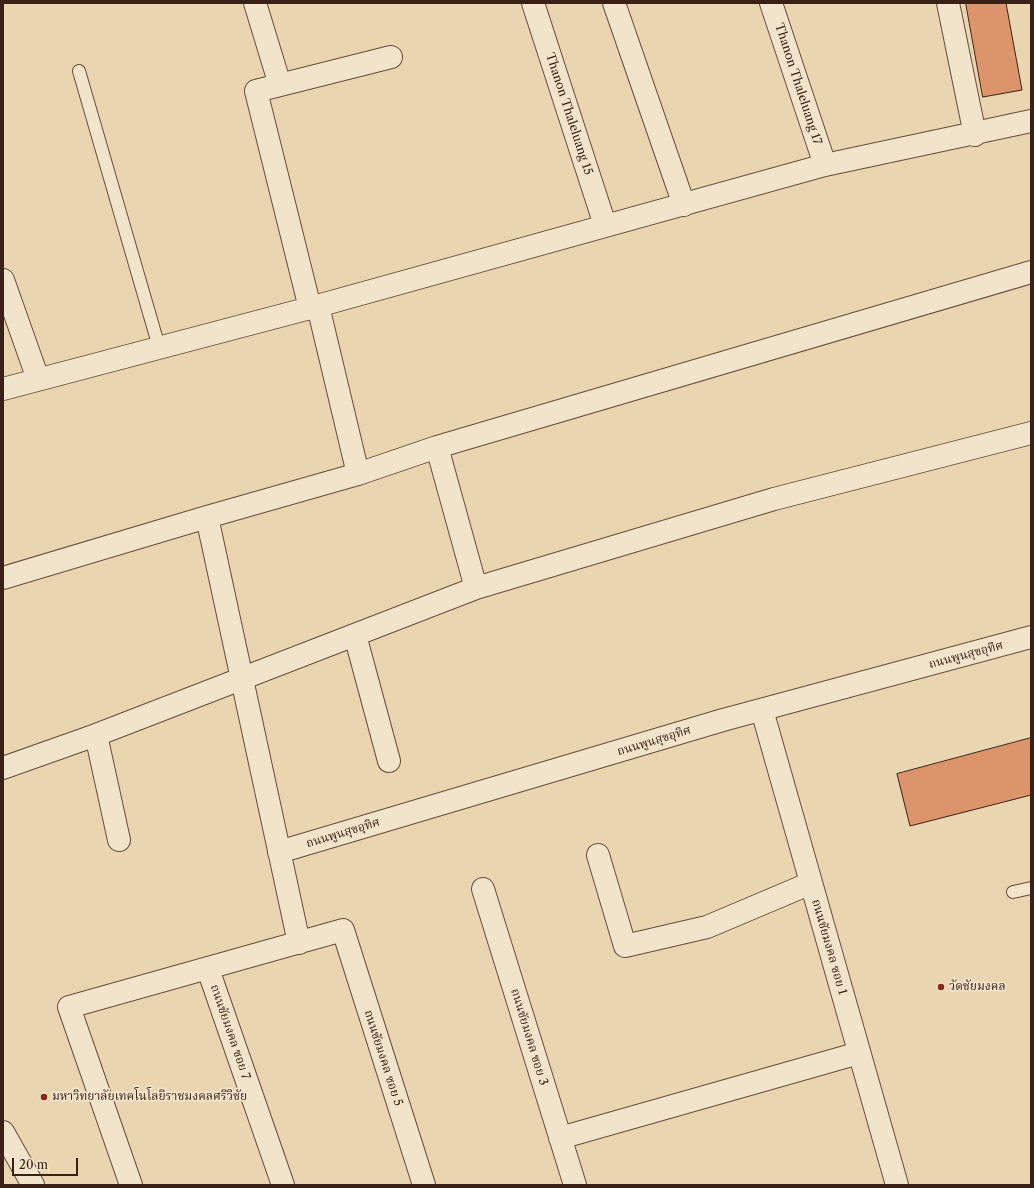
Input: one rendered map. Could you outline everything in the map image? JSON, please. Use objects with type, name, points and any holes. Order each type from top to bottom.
[{"type":"street","points":[[255,3],[280,85]]},
{"type":"street","name":"Thanon Thaleluang 15","points":[[533,3],[605,225]]},
{"type":"street","points":[[614,3],[684,205]]},
{"type":"street","name":"Thanon Thaleluang 17","points":[[771,3],[825,165]]},
{"type":"street","points":[[948,3],[975,135]]},
{"type":"street","points":[[358,474],[256,91],[391,57]]},
{"type":"street","points":[[3,389],[314,307],[825,165],[975,135],[1031,121]]},
{"type":"street","points":[[3,578],[358,474],[437,447],[1031,272]]},
{"type":"street","points":[[3,280],[38,379]]},
{"type":"street","points":[[3,768],[96,735],[476,588],[774,499],[1031,433]]},
{"type":"street","points":[[437,447],[476,588]]},
{"type":"street","points":[[131,1185],[70,1007],[299,943],[207,517]]},
{"type":"street","points":[[355,635],[388,761]]},
{"type":"street","name":"ถนนพูนสุขอุทิศ","points":[[279,852],[762,710],[1031,637]]},
{"type":"street","name":"ถนนชัยมงคล ซอย 1","points":[[762,710],[896,1185]]},
{"type":"street","points":[[96,735],[119,840]]},
{"type":"street","points":[[598,855],[625,946],[707,927],[811,883]]},
{"type":"street","name":"ถนนชัยมงคล ซอย 3","points":[[483,889],[575,1185]]},
{"type":"street","name":"ถนนชัยมงคล ซอย 5","points":[[299,943],[343,930],[424,1185]]},
{"type":"street","name":"ถนนชัยมงคล ซอย 7","points":[[208,969],[283,1185]]},
{"type":"street","points":[[560,1138],[859,1053]]},
{"type":"street","points":[[3,1132],[33,1185]]},
{"type":"lane","points":[[79,70],[159,347]]},
{"type":"lane","points":[[1013,892],[1031,888]]},
{"type":"building","points":[[966,3],[1006,3],[1022,90],[983,97]]},
{"type":"building","points":[[1031,738],[1031,795],[910,826],[897,774]]},
{"type":"place","name":"วัดชัยมงคล","points":[[941,987]]},
{"type":"place","name":"มหาวิทยาลัยเทคโนโลยีราชมงคลศรีวิชัย","points":[[44,1097]]}]
